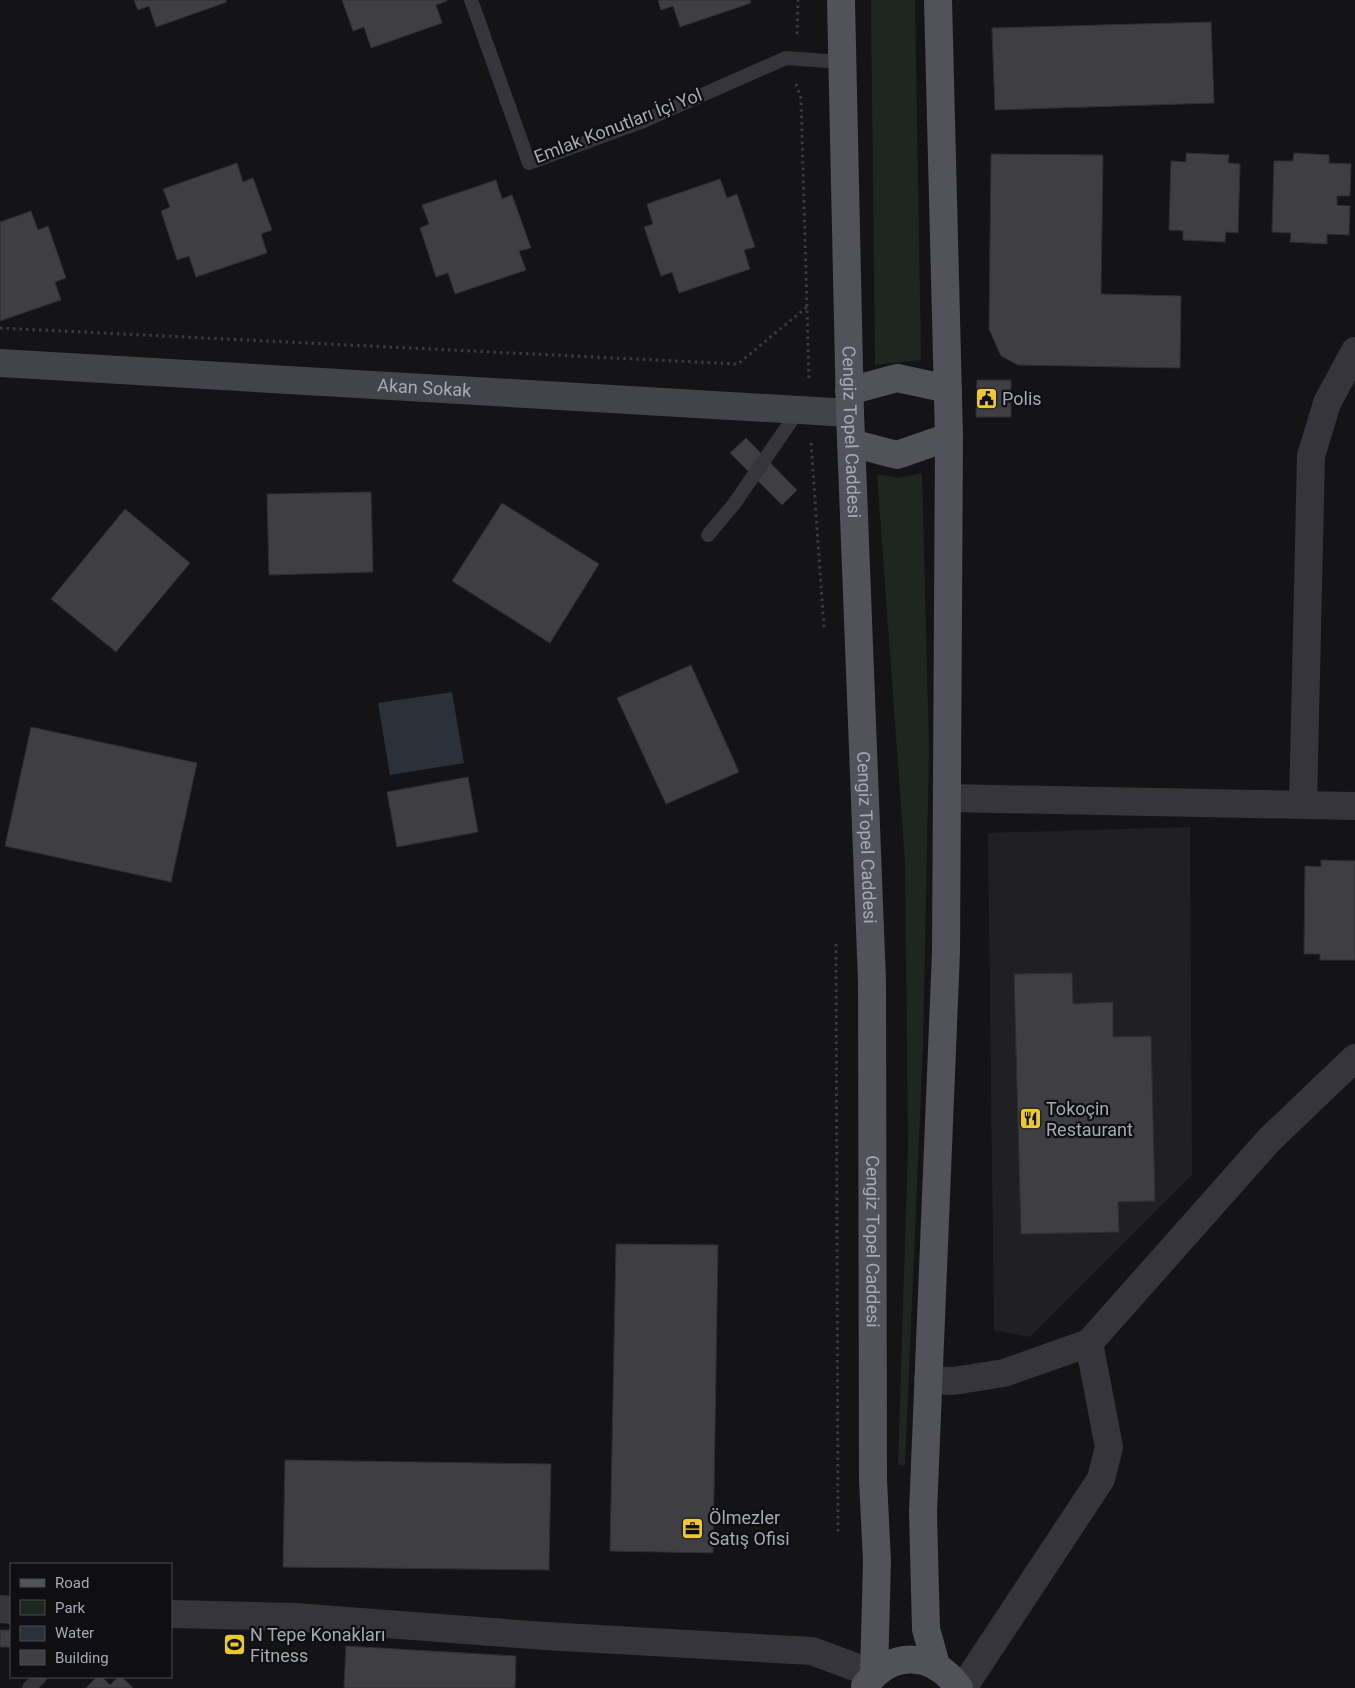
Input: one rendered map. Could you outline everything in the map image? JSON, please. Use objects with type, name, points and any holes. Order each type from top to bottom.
[{"type":"main road","name":"Cengiz Topel Caddesi","points":[[841,0],[849,402],[872,981],[873,1480],[877,1561],[869,1681]]},
{"type":"main road","points":[[936,1665],[926,1629],[923,1560],[928,1380],[946,952],[949,437],[938,0]]},
{"type":"main road","points":[[849,402],[897,378],[948,389]]},
{"type":"main road","points":[[851,443],[897,455],[949,437]]},
{"type":"main road","points":[[869,1681],[887,1665],[903,1660],[920,1660],[936,1665],[950,1676],[959,1688]]},
{"type":"street","points":[[1303,805],[1311,456],[1326,403],[1355,351]]},
{"type":"street","name":"Akan Sokak","points":[[0,363],[804,411],[849,402]]},
{"type":"street","points":[[947,798],[1355,806]]},
{"type":"street","points":[[928,1380],[953,1381],[1004,1373],[1089,1343],[1269,1140],[1355,1058]]},
{"type":"street","points":[[963,1688],[1101,1479],[1109,1447],[1089,1343]]},
{"type":"street","points":[[172,1614],[295,1617],[545,1636],[812,1651],[869,1681]]},
{"type":"lane","name":"Emlak Konutları İçi Yol","points":[[471,0],[529,163],[641,122],[786,58],[841,62]]},
{"type":"lane","points":[[708,535],[734,504],[804,411]]},
{"type":"lane","points":[[29,1688],[39,1678]]},
{"type":"path","points":[[798,0],[797,36],[786,58],[801,98],[808,306],[804,411],[825,637]]},
{"type":"path","points":[[0,328],[738,364],[808,306]]},
{"type":"path","points":[[836,940],[838,1535]]},
{"type":"shaded area","points":[[1190,827],[1192,1175],[1030,1337],[994,1330],[988,833]]},
{"type":"green space","points":[[871,0],[915,0],[921,360],[875,365]]},
{"type":"green space","points":[[922,473],[929,750],[923,1046],[905,1465],[898,1465],[908,1146],[905,861],[877,474],[898,478]]},
{"type":"water","points":[[452,692],[464,763],[390,775],[378,703]]},
{"type":"building","points":[[134,0],[226,0],[227,2],[156,27],[149,6],[138,10]]},
{"type":"building","points":[[342,0],[447,1],[436,5],[442,23],[371,48],[364,27],[353,31]]},
{"type":"building","points":[[658,0],[750,0],[751,3],[680,27],[673,6],[661,10]]},
{"type":"building","points":[[1211,22],[1214,103],[995,110],[992,28]]},
{"type":"building","points":[[1186,153],[1229,155],[1228,163],[1240,164],[1238,233],[1226,232],[1225,242],[1183,240],[1183,231],[1169,230],[1171,161],[1186,162]]},
{"type":"building","points":[[1294,153],[1329,155],[1329,163],[1351,164],[1350,196],[1337,196],[1337,205],[1350,206],[1349,235],[1327,234],[1327,244],[1290,242],[1291,233],[1272,232],[1274,161],[1293,161]]},
{"type":"building","points":[[991,154],[1103,155],[1101,294],[1181,296],[1180,368],[1018,365],[1001,356],[989,329]]},
{"type":"building","points":[[237,163],[243,182],[253,178],[272,230],[261,234],[267,253],[196,277],[189,256],[177,260],[161,211],[170,207],[163,189]]},
{"type":"building","points":[[720,179],[727,198],[737,194],[755,247],[744,250],[750,269],[679,293],[672,272],[661,276],[644,227],[653,224],[647,204]]},
{"type":"building","points":[[496,180],[502,199],[512,195],[531,248],[519,251],[526,270],[455,294],[448,273],[436,277],[420,228],[429,224],[422,205]]},
{"type":"building","points":[[31,211],[38,230],[48,226],[66,278],[55,282],[61,300],[0,321],[0,222]]},
{"type":"building","points":[[977,380],[1011,380],[1011,417],[976,417]]},
{"type":"building","points":[[746,438],[797,490],[782,505],[730,453]]},
{"type":"building","points":[[371,492],[373,572],[269,575],[267,494]]},
{"type":"building","points":[[502,503],[599,564],[550,643],[452,581]]},
{"type":"building","points":[[125,509],[190,563],[116,652],[51,599]]},
{"type":"building","points":[[691,665],[739,772],[666,804],[617,698]]},
{"type":"building","points":[[31,727],[197,763],[171,882],[5,846]]},
{"type":"building","points":[[468,777],[478,832],[397,847],[387,792]]},
{"type":"building","points":[[1321,860],[1355,861],[1355,960],[1320,960],[1320,954],[1304,954],[1305,866],[1321,867]]},
{"type":"building","points":[[1072,973],[1073,1004],[1113,1002],[1113,1037],[1151,1036],[1155,1201],[1118,1202],[1119,1232],[1021,1234],[1014,974]]},
{"type":"building","points":[[616,1244],[718,1245],[713,1553],[610,1551]]},
{"type":"building","points":[[285,1460],[551,1464],[549,1570],[283,1567]]},
{"type":"building","points":[[0,1630],[10,1630],[10,1647],[0,1647]]},
{"type":"building","points":[[346,1646],[516,1656],[515,1688],[344,1688]]},
{"type":"building","points":[[96,1678],[103,1678],[110,1685],[117,1678],[123,1678],[133,1688],[86,1688]]},
{"type":"place","name":"Polis","points":[[986,399]]},
{"type":"place","name":"Tokoçin Restaurant","points":[[1030,1119]]},
{"type":"place","name":"Ölmezler Satış Ofisi","points":[[693,1528]]},
{"type":"place","name":"N Tepe Konakları Fitness","points":[[234,1645]]}]
